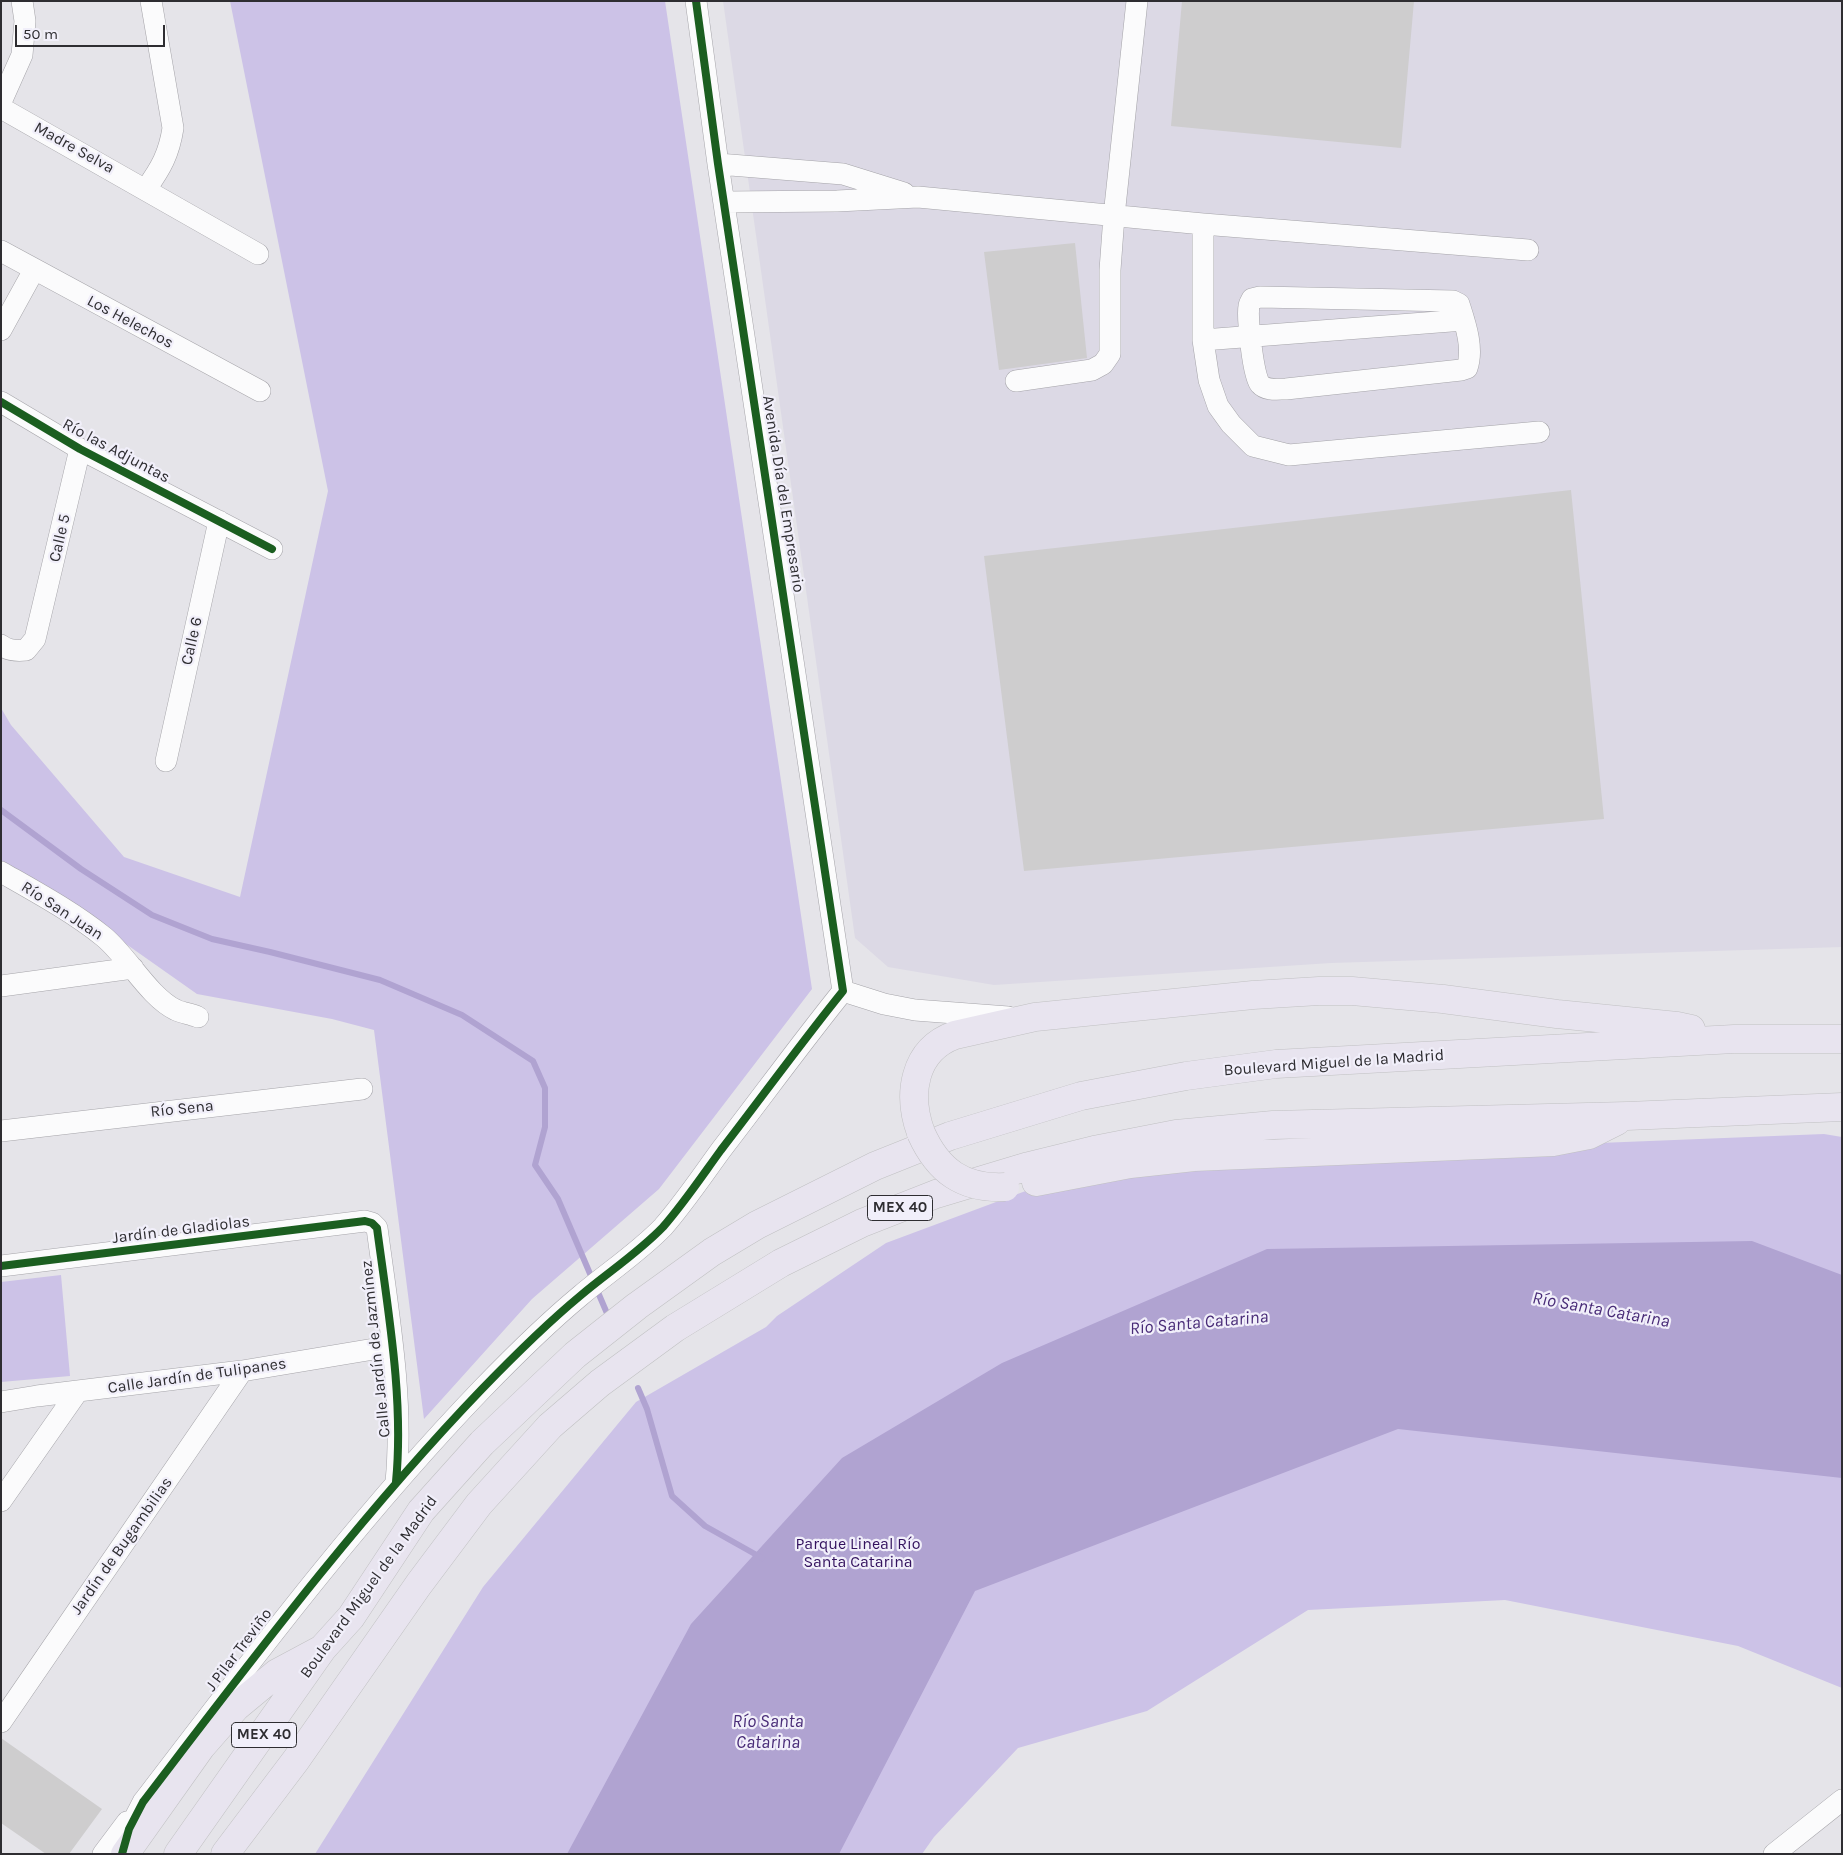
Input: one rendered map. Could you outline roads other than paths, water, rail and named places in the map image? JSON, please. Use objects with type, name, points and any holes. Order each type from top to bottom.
[{"type":"highway","points":[[1627,1116],[1589,1135],[1553,1142],[1194,1158],[1130,1164],[1005,1187],[986,1188],[965,1181],[949,1172],[938,1162],[918,1126],[914,1107],[914,1095],[919,1071],[928,1053],[944,1039],[955,1034],[1035,1017],[1269,993],[1352,991],[1443,999],[1557,1014],[1677,1026],[1734,1039]]},
{"type":"highway","name":"Boulevard Miguel de la Madrid","points":[[178,1854],[323,1648],[351,1618],[421,1511],[482,1443],[576,1355],[637,1306],[712,1252],[757,1225],[875,1166],[950,1136],[1081,1096],[1186,1076],[1276,1064],[1734,1039],[1842,1039]]},
{"type":"highway","name":"MEX 40","points":[[224,1854],[296,1760],[419,1584],[479,1504],[550,1426],[600,1383],[675,1328],[781,1263],[862,1223],[936,1194],[1029,1166],[1094,1150],[1176,1134],[1273,1125],[1627,1116],[1840,1108]]},
{"type":"highway","points":[[124,1854],[201,1747],[236,1707],[277,1674],[323,1648]]},
{"type":"street","points":[[1,102],[22,55],[25,20],[22,1]]},
{"type":"street","points":[[146,189],[163,165],[170,147],[173,128],[151,1]]},
{"type":"street","name":"Avenida Día del Empresario","points":[[696,1],[718,164],[843,991]]},
{"type":"street","points":[[1016,381],[1092,370],[1104,364],[1110,354],[1110,270],[1114,216],[1138,1]]},
{"type":"street","name":"Madre Selva","points":[[1,108],[258,254]]},
{"type":"street","points":[[718,164],[843,174],[918,197]]},
{"type":"street","points":[[725,202],[838,201],[918,197],[1203,224],[1528,250]]},
{"type":"street","points":[[1203,224],[1203,340],[1209,380],[1218,406],[1253,446],[1289,455],[1539,432]]},
{"type":"street","name":"Los Helechos","points":[[1,252],[260,392]]},
{"type":"street","points":[[1,330],[34,270]]},
{"type":"street","points":[[1260,297],[1453,301],[1458,304],[1464,320],[1468,340],[1469,361],[1466,368],[1461,370],[1286,389],[1269,389],[1260,384],[1254,373],[1248,305],[1252,299],[1260,297]]},
{"type":"street","points":[[1203,340],[1251,338],[1464,320]]},
{"type":"street","name":"Río las Adjuntas","points":[[1,402],[80,449],[272,549]]},
{"type":"street","name":"Calle 5","points":[[1,645],[16,651],[26,650],[35,639],[80,449]]},
{"type":"street","name":"Calle 6","points":[[166,761],[219,521]]},
{"type":"street","name":"Río San Juan","points":[[1,872],[104,937],[127,960],[162,1001],[176,1010],[198,1017]]},
{"type":"street","points":[[1,986],[127,960]]},
{"type":"street","points":[[124,1854],[128,1830],[143,1802],[397,1472],[538,1333],[576,1299],[639,1249],[660,1229],[677,1210],[843,991],[884,1004],[914,1010],[1035,1017]]},
{"type":"street","name":"Río Sena","points":[[1,1130],[362,1089]]},
{"type":"street","name":"Calle Jardín de Jazmínez","points":[[364,1221],[372,1223],[377,1228],[392,1346],[399,1430],[397,1472]]},
{"type":"street","name":"Jardín de Gladiolas","points":[[1,1266],[364,1221]]},
{"type":"street","name":"Calle Jardín de Tulipanes","points":[[1,1402],[242,1372],[392,1346]]},
{"type":"street","name":"Jardín de Bugambilias","points":[[1,1722],[242,1372]]},
{"type":"street","points":[[1,1501],[78,1391]]},
{"type":"street","name":"J Pilar Treviño","points":[[103,1854],[397,1472]]},
{"type":"street","points":[[1774,1854],[1842,1800]]},
{"type":"water","name":"Río Santa Catarina","points":[[1752,1241],[1842,1275],[1842,1478],[1398,1429],[975,1591],[839,1854],[567,1854],[691,1624],[842,1458],[1002,1363],[1267,1249]]},
{"type":"waterway","points":[[1,810],[81,869],[152,915],[212,939],[380,980],[462,1015],[533,1061],[545,1088],[545,1127],[535,1165],[558,1199],[609,1318]]},
{"type":"waterway","points":[[638,1388],[647,1409],[672,1496],[705,1526],[762,1558]]},
{"type":"park label","name":"Parque Lineal Río Santa Catarina","points":[[858,1553]]}]
